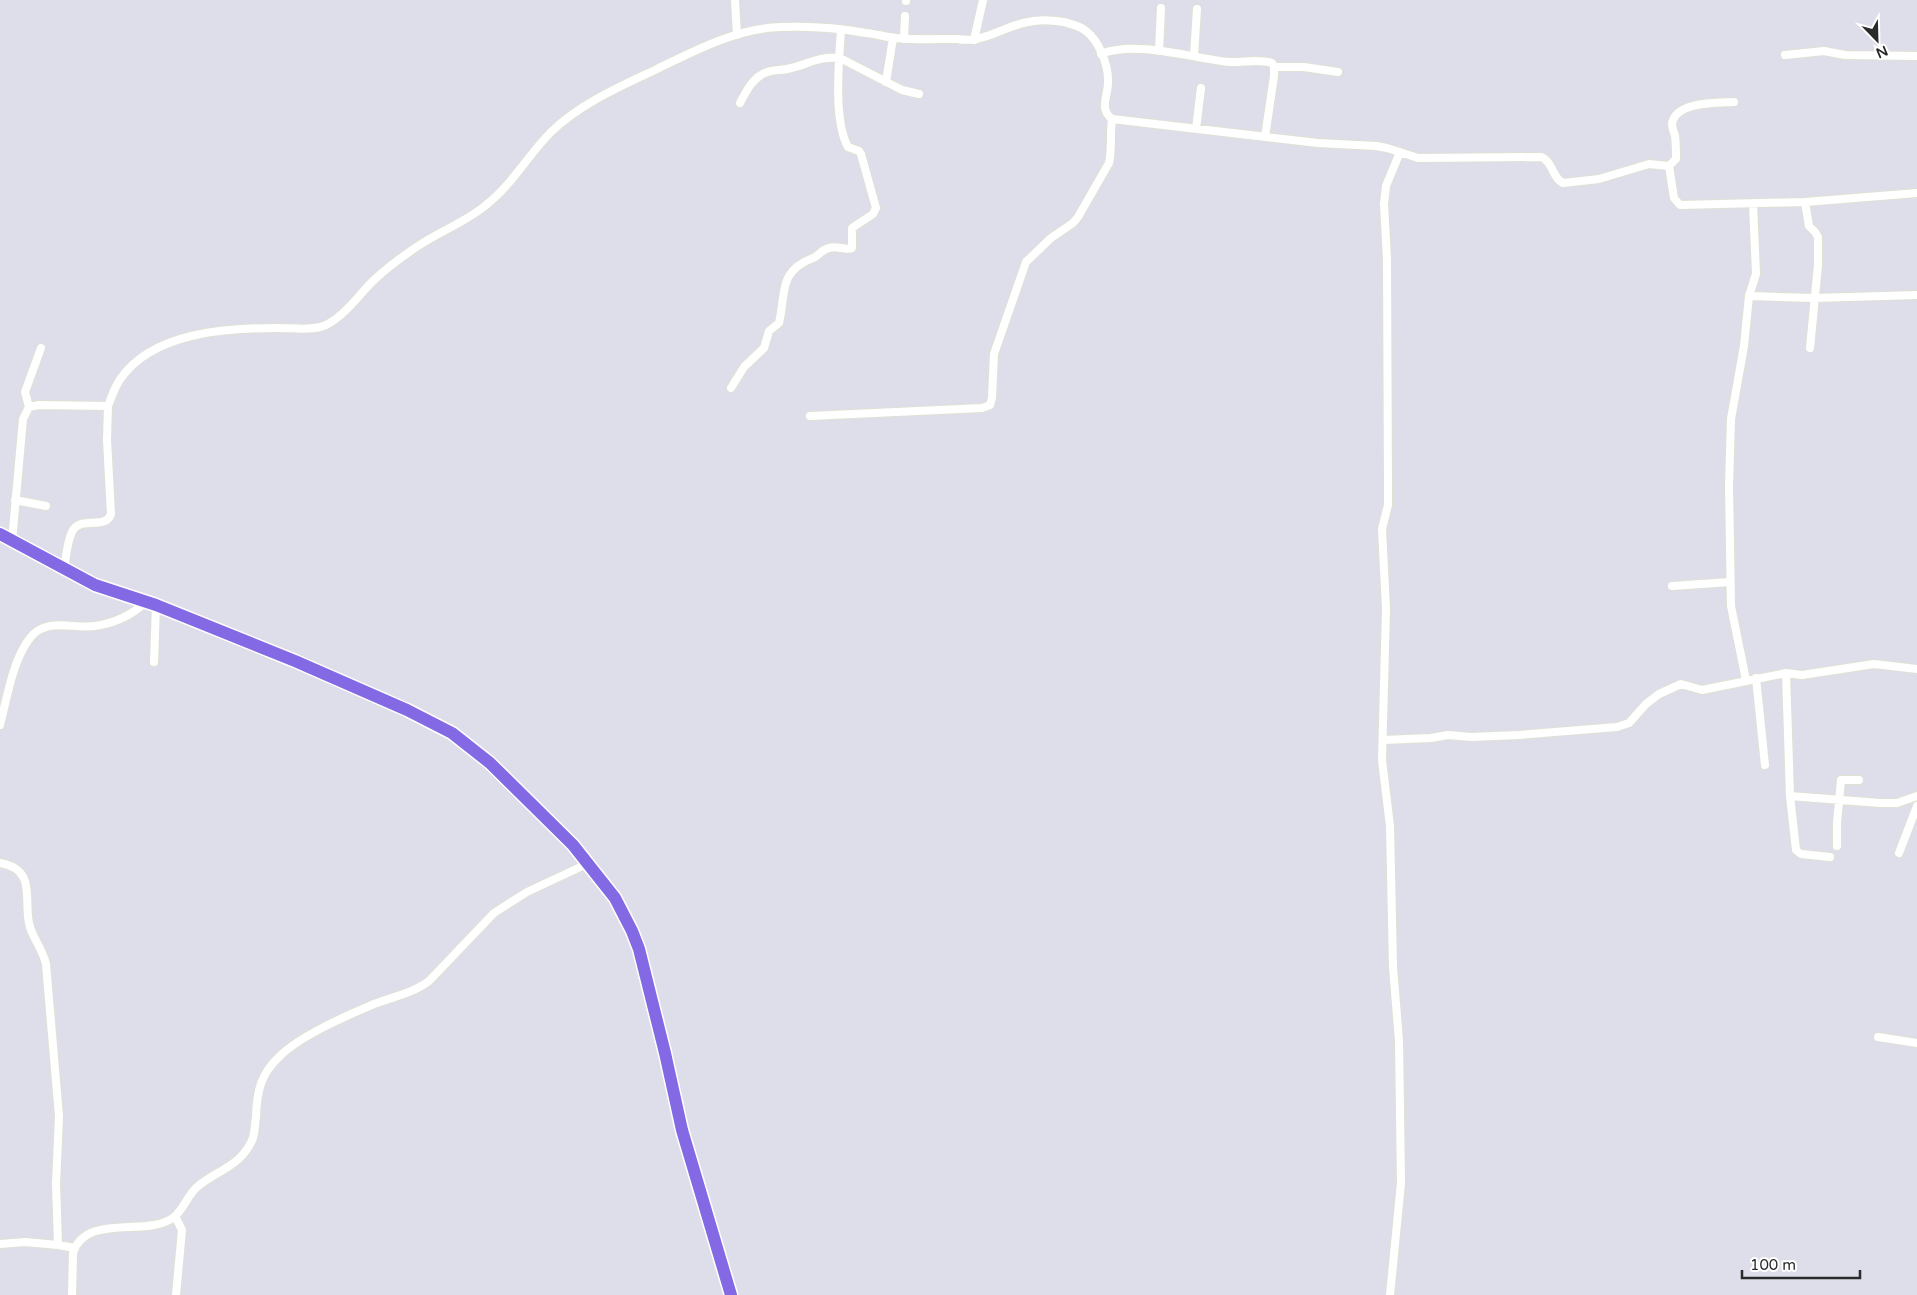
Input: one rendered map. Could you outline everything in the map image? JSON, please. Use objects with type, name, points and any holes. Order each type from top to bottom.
[{"type":"main road","points":[[0,534],[95,585],[151,604],[296,661],[415,714],[452,733],[490,763],[588,863],[620,907],[639,950],[682,1130],[731,1295]]},
{"type":"street","points":[[735,0],[737,35]]},
{"type":"street","points":[[974,40],[983,0]]},
{"type":"street","points":[[1159,52],[1161,8]]},
{"type":"street","points":[[1194,56],[1197,9]]},
{"type":"street","points":[[904,38],[905,16]]},
{"type":"street","points":[[64,570],[74,529],[82,523],[108,520],[111,514],[107,440],[108,406],[121,377],[132,366],[178,339],[197,334],[227,330],[318,328],[330,322],[346,310],[375,279],[410,252],[434,235],[486,206],[504,188],[550,133],[575,112],[608,92],[652,72],[737,35],[758,29],[781,27],[841,30],[893,38],[974,40],[1017,24],[1047,20],[1073,24],[1088,32],[1098,46],[1102,54],[1108,82],[1105,111],[1112,119],[1318,143],[1376,146],[1411,157],[1541,157],[1548,161],[1559,181],[1568,184],[1599,179],[1649,164],[1669,166]]},
{"type":"street","points":[[730,388],[744,367],[764,348],[769,331],[779,323],[783,291],[793,270],[802,262],[816,257],[827,248],[836,247],[850,250],[852,248],[852,228],[873,214],[876,208],[861,154],[859,151],[848,146],[843,134],[839,105],[841,30]]},
{"type":"street","points":[[886,82],[893,38]]},
{"type":"street","points":[[1102,54],[1115,50],[1130,49],[1232,62],[1269,61],[1273,64],[1274,68],[1265,137]]},
{"type":"street","points":[[1786,55],[1824,51],[1845,55],[1917,56]]},
{"type":"street","points":[[740,102],[750,85],[760,75],[772,70],[788,69],[821,58],[840,58],[902,90],[919,94]]},
{"type":"street","points":[[1274,68],[1304,67],[1338,72]]},
{"type":"street","points":[[1196,129],[1201,88]]},
{"type":"street","points":[[1669,166],[1676,159],[1675,137],[1672,124],[1675,117],[1682,110],[1700,104],[1734,102]]},
{"type":"street","points":[[810,416],[982,408],[990,405],[994,354],[1026,262],[1051,238],[1074,223],[1078,217],[1109,164],[1111,157],[1112,119]]},
{"type":"street","points":[[1390,1295],[1401,1183],[1399,1041],[1393,967],[1390,840],[1382,760],[1386,609],[1382,529],[1388,505],[1388,259],[1384,204],[1386,186],[1400,152]]},
{"type":"street","points":[[1669,166],[1674,198],[1680,205],[1805,202],[1917,193]]},
{"type":"street","points":[[1805,202],[1809,226],[1818,237],[1818,265],[1810,348]]},
{"type":"street","points":[[1746,680],[1734,627],[1730,582],[1729,531],[1731,419],[1744,346],[1749,296],[1756,274],[1753,204]]},
{"type":"street","points":[[1749,296],[1814,298],[1917,296]]},
{"type":"street","points":[[12,541],[23,419],[29,407],[25,392],[41,348]]},
{"type":"street","points":[[29,407],[39,405],[108,406]]},
{"type":"street","points":[[15,500],[46,506]]},
{"type":"street","points":[[1672,586],[1730,582]]},
{"type":"street","points":[[0,725],[3,703],[24,648],[38,630],[55,624],[81,626],[108,623],[151,604],[154,662]]},
{"type":"street","points":[[1383,740],[1431,738],[1448,735],[1471,737],[1519,735],[1617,726],[1629,723],[1653,697],[1675,686],[1686,684],[1696,690],[1702,690],[1786,673],[1802,675],[1874,664],[1917,669]]},
{"type":"street","points":[[1786,673],[1790,796],[1796,850],[1801,854],[1830,857]]},
{"type":"street","points":[[1756,678],[1765,765]]},
{"type":"street","points":[[1837,846],[1841,780],[1859,780]]},
{"type":"street","points":[[1790,796],[1897,803],[1917,796]]},
{"type":"street","points":[[1899,853],[1917,806]]},
{"type":"street","points":[[0,863],[16,870],[25,880],[28,887],[28,919],[30,927],[42,950],[46,964],[58,1116],[56,1184],[58,1245]]},
{"type":"street","points":[[72,1295],[73,1253],[74,1248],[82,1240],[98,1230],[157,1224],[175,1216],[189,1195],[210,1177],[226,1169],[244,1152],[253,1138],[257,1094],[261,1082],[281,1054],[300,1041],[338,1021],[375,1004],[422,987],[430,981],[494,913],[527,892],[588,863]]},
{"type":"street","points":[[1878,1037],[1917,1043]]},
{"type":"street","points":[[175,1216],[182,1230],[176,1295]]},
{"type":"street","points":[[0,1244],[24,1242],[74,1248]]}]
